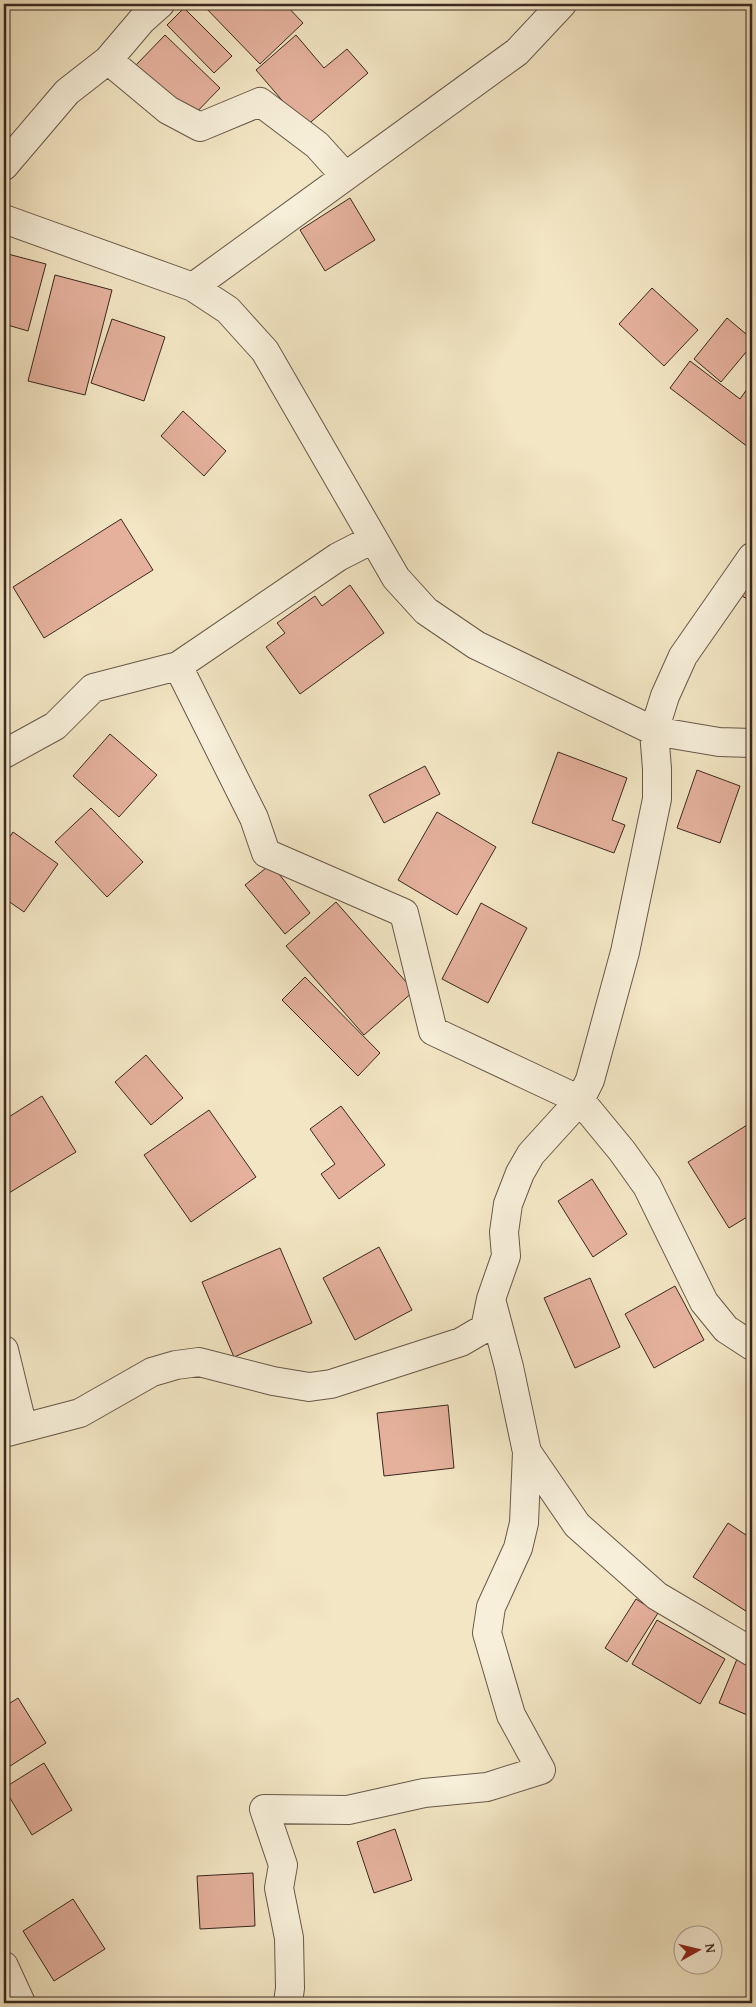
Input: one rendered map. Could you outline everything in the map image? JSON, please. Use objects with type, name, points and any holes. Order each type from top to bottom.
[{"type":"street","points":[[4,166],[67,92],[108,60],[142,20],[160,4]]},
{"type":"street","points":[[193,287],[517,52],[562,4]]},
{"type":"street","points":[[108,60],[168,110],[200,128],[260,102],[317,145],[345,176]]},
{"type":"street","points":[[4,219],[193,287],[228,310],[265,350],[396,578],[426,611],[476,645],[654,731],[719,742],[752,743]]},
{"type":"street","points":[[4,754],[55,726],[94,688],[178,666],[338,557],[373,540]]},
{"type":"street","points":[[4,1350],[13,1430],[80,1413],[152,1372],[191,1363],[199,1362],[273,1381],[310,1387],[331,1384],[461,1342],[485,1328],[491,1300],[506,1256],[504,1232],[507,1213],[520,1172],[531,1154],[580,1100],[590,1080],[625,952],[655,808],[657,769],[654,731],[664,696],[683,656],[752,557]]},
{"type":"street","points":[[178,666],[254,818],[266,853],[404,913],[433,1031],[580,1100],[622,1151],[647,1186],[704,1302],[726,1329],[752,1346]]},
{"type":"street","points":[[288,2003],[290,1988],[289,1938],[279,1888],[283,1865],[264,1809],[348,1810],[424,1793],[487,1787],[541,1770],[511,1714],[486,1633],[491,1607],[518,1548],[524,1523],[527,1452],[509,1367],[491,1300]]},
{"type":"street","points":[[527,1452],[577,1525],[584,1532],[657,1596],[752,1652]]},
{"type":"street","points":[[4,1966],[21,2003]]},
{"type":"building","points":[[202,4],[285,4],[303,23],[260,64]]},
{"type":"building","points":[[184,8],[232,56],[214,73],[167,25]]},
{"type":"building","points":[[165,35],[220,88],[190,119],[135,66]]},
{"type":"building","points":[[296,35],[324,68],[347,49],[368,73],[305,127],[256,70]]},
{"type":"building","points":[[350,198],[375,240],[325,271],[300,230]]},
{"type":"building","points":[[4,253],[46,264],[28,331],[4,324]]},
{"type":"building","points":[[55,275],[112,290],[85,395],[28,381]]},
{"type":"building","points":[[652,288],[698,330],[664,366],[619,324]]},
{"type":"building","points":[[727,318],[752,339],[752,345],[721,382],[694,359]]},
{"type":"building","points":[[112,319],[165,337],[144,401],[91,383]]},
{"type":"building","points":[[690,361],[740,399],[752,382],[752,450],[670,388]]},
{"type":"building","points":[[183,411],[226,451],[204,476],[161,436]]},
{"type":"building","points":[[121,519],[153,570],[44,638],[13,587]]},
{"type":"building","points":[[752,577],[752,602],[742,596]]},
{"type":"building","points":[[350,585],[384,633],[300,694],[266,647],[285,633],[277,623],[315,596],[322,606]]},
{"type":"building","points":[[110,734],[157,775],[119,817],[73,776]]},
{"type":"building","points":[[558,752],[627,778],[612,820],[625,825],[614,853],[532,823]]},
{"type":"building","points":[[425,766],[440,794],[384,823],[369,795]]},
{"type":"building","points":[[697,770],[740,786],[720,843],[677,828]]},
{"type":"building","points":[[91,808],[143,862],[107,897],[55,842]]},
{"type":"building","points":[[437,812],[496,847],[457,915],[398,880]]},
{"type":"building","points":[[13,832],[58,864],[24,912],[4,898],[4,846]]},
{"type":"building","points":[[271,864],[310,913],[285,934],[245,885]]},
{"type":"building","points":[[336,902],[414,991],[364,1035],[286,946]]},
{"type":"building","points":[[481,903],[527,928],[488,1003],[442,979]]},
{"type":"building","points":[[305,977],[380,1053],[358,1076],[282,1000]]},
{"type":"building","points":[[146,1055],[183,1098],[151,1125],[115,1082]]},
{"type":"building","points":[[42,1096],[76,1152],[4,1196],[4,1120]]},
{"type":"building","points":[[341,1106],[385,1165],[339,1199],[321,1174],[335,1164],[310,1129]]},
{"type":"building","points":[[209,1110],[256,1177],[191,1222],[144,1155]]},
{"type":"building","points":[[747,1125],[752,1134],[752,1214],[729,1228],[688,1162]]},
{"type":"building","points":[[592,1179],[627,1234],[593,1257],[558,1201]]},
{"type":"building","points":[[379,1247],[412,1310],[355,1340],[323,1278]]},
{"type":"building","points":[[280,1248],[312,1323],[234,1357],[202,1282]]},
{"type":"building","points":[[590,1278],[620,1347],[575,1368],[544,1298]]},
{"type":"building","points":[[675,1286],[704,1340],[654,1368],[625,1314]]},
{"type":"building","points":[[448,1405],[454,1468],[384,1476],[377,1413]]},
{"type":"building","points":[[728,1523],[752,1539],[752,1615],[693,1577]]},
{"type":"building","points":[[636,1599],[658,1613],[627,1662],[605,1648]]},
{"type":"building","points":[[657,1620],[725,1659],[700,1704],[632,1664]]},
{"type":"building","points":[[737,1659],[752,1665],[752,1717],[719,1703]]},
{"type":"building","points":[[18,1698],[46,1743],[4,1770],[4,1707]]},
{"type":"building","points":[[44,1763],[72,1810],[32,1835],[4,1788]]},
{"type":"building","points":[[395,1829],[412,1880],[374,1893],[357,1842]]},
{"type":"building","points":[[253,1873],[255,1926],[200,1929],[197,1876]]},
{"type":"building","points":[[73,1899],[105,1949],[54,1981],[23,1931]]}]
